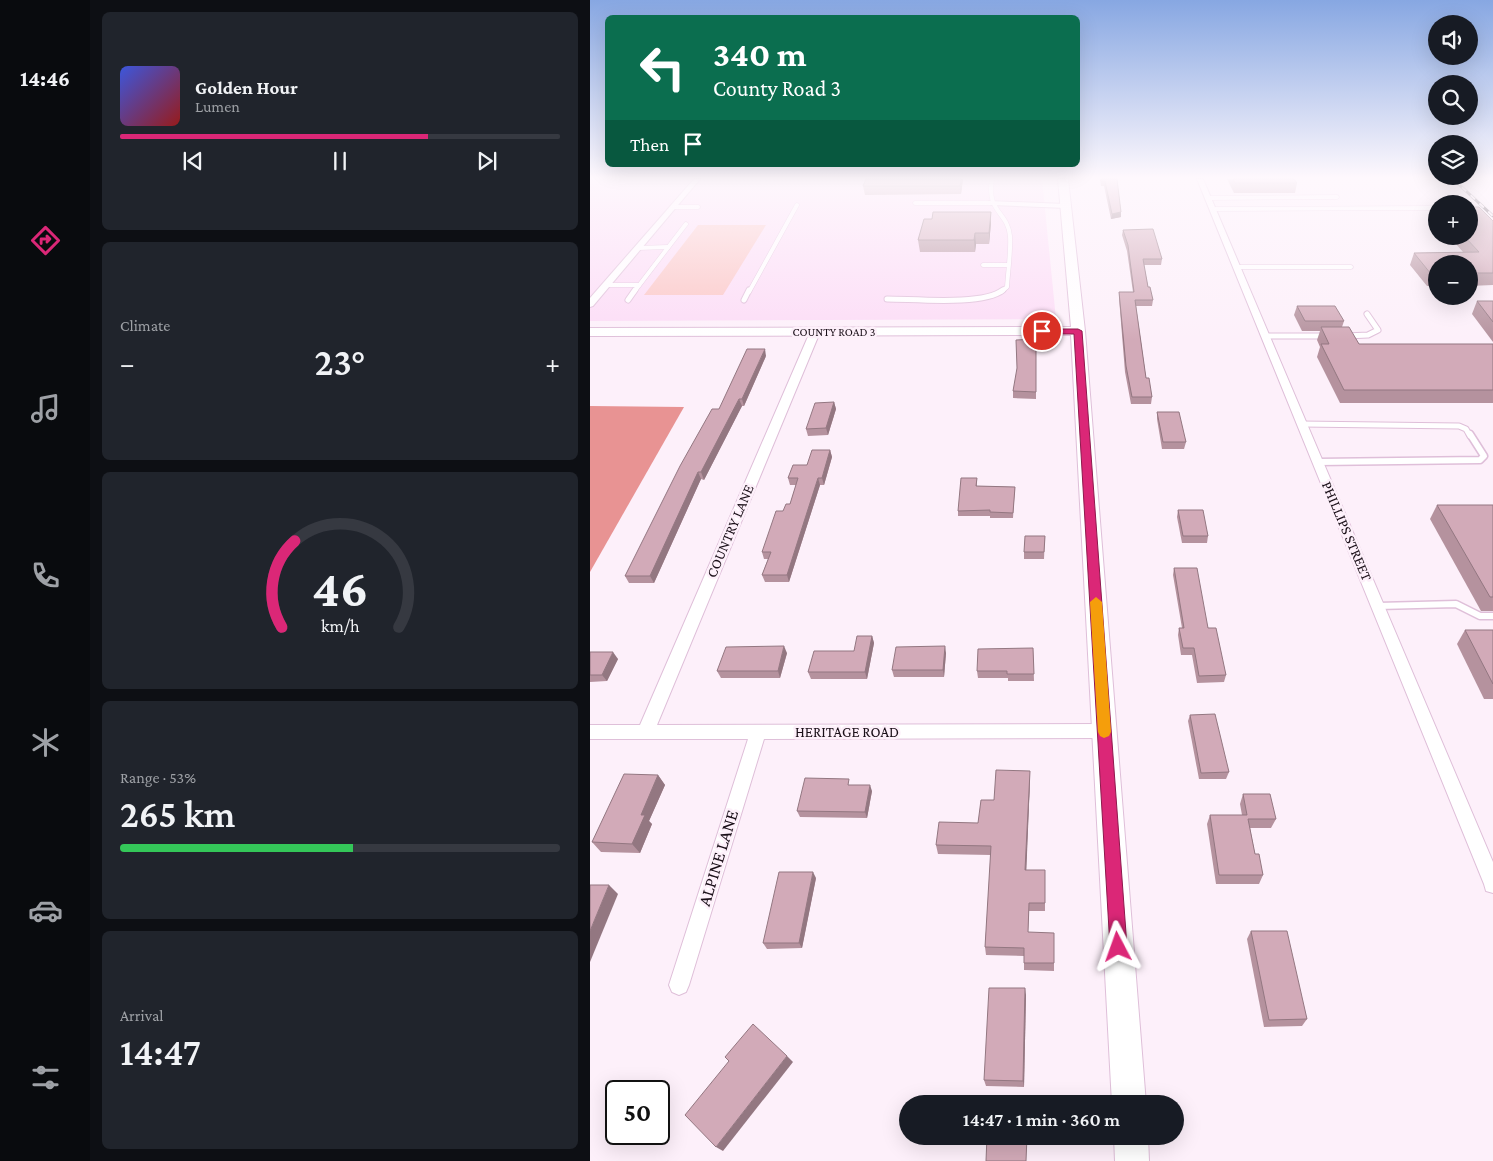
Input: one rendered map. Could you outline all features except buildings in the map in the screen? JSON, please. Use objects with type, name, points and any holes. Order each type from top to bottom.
[{"type":"main road","points":[[1069,233],[1078,331],[1127,1095]]},
{"type":"main road","name":"COUNTY ROAD 3","points":[[590,332],[1078,331]]},
{"type":"main road","points":[[1131,1145],[1132,1161]]},
{"type":"street","points":[[590,304],[651,233]]},
{"type":"street","name":"PHILLIPS STREET","points":[[1223,233],[1493,884]]},
{"type":"street","name":"COUNTRY LANE","points":[[646,731],[815,332]]},
{"type":"street","name":"HERITAGE ROAD","points":[[590,732],[1104,731]]},
{"type":"street","name":"ALPINE LANE","points":[[679,985],[758,732]]},
{"type":"lane","points":[[628,300],[679,233]]},
{"type":"lane","points":[[744,300],[781,233]]},
{"type":"lane","points":[[887,299],[974,300],[996,296],[1007,287],[1009,233]]},
{"type":"lane","points":[[638,248],[668,247]]},
{"type":"lane","points":[[983,265],[1008,265]]},
{"type":"lane","points":[[1237,267],[1351,267]]},
{"type":"lane","points":[[606,285],[639,285]]},
{"type":"lane","points":[[1338,336],[1368,335],[1378,330],[1367,314]]},
{"type":"lane","points":[[1266,336],[1329,336]]},
{"type":"lane","points":[[1302,424],[1459,426],[1466,429],[1484,456],[1480,460],[1318,462]]},
{"type":"lane","points":[[1378,606],[1456,604],[1480,616],[1493,616]]},
{"type":"shaded area","points":[[590,233],[1047,233],[1056,319],[590,321]]},
{"type":"shaded area","points":[[692,233],[761,233],[723,295],[644,295]]},
{"type":"shaded area","points":[[590,406],[684,407],[590,572]]},
{"type":"slow traffic","points":[[1096,602],[1104,732]]},
{"type":"route","points":[[1042,331],[1078,331],[1118,947]]}]
